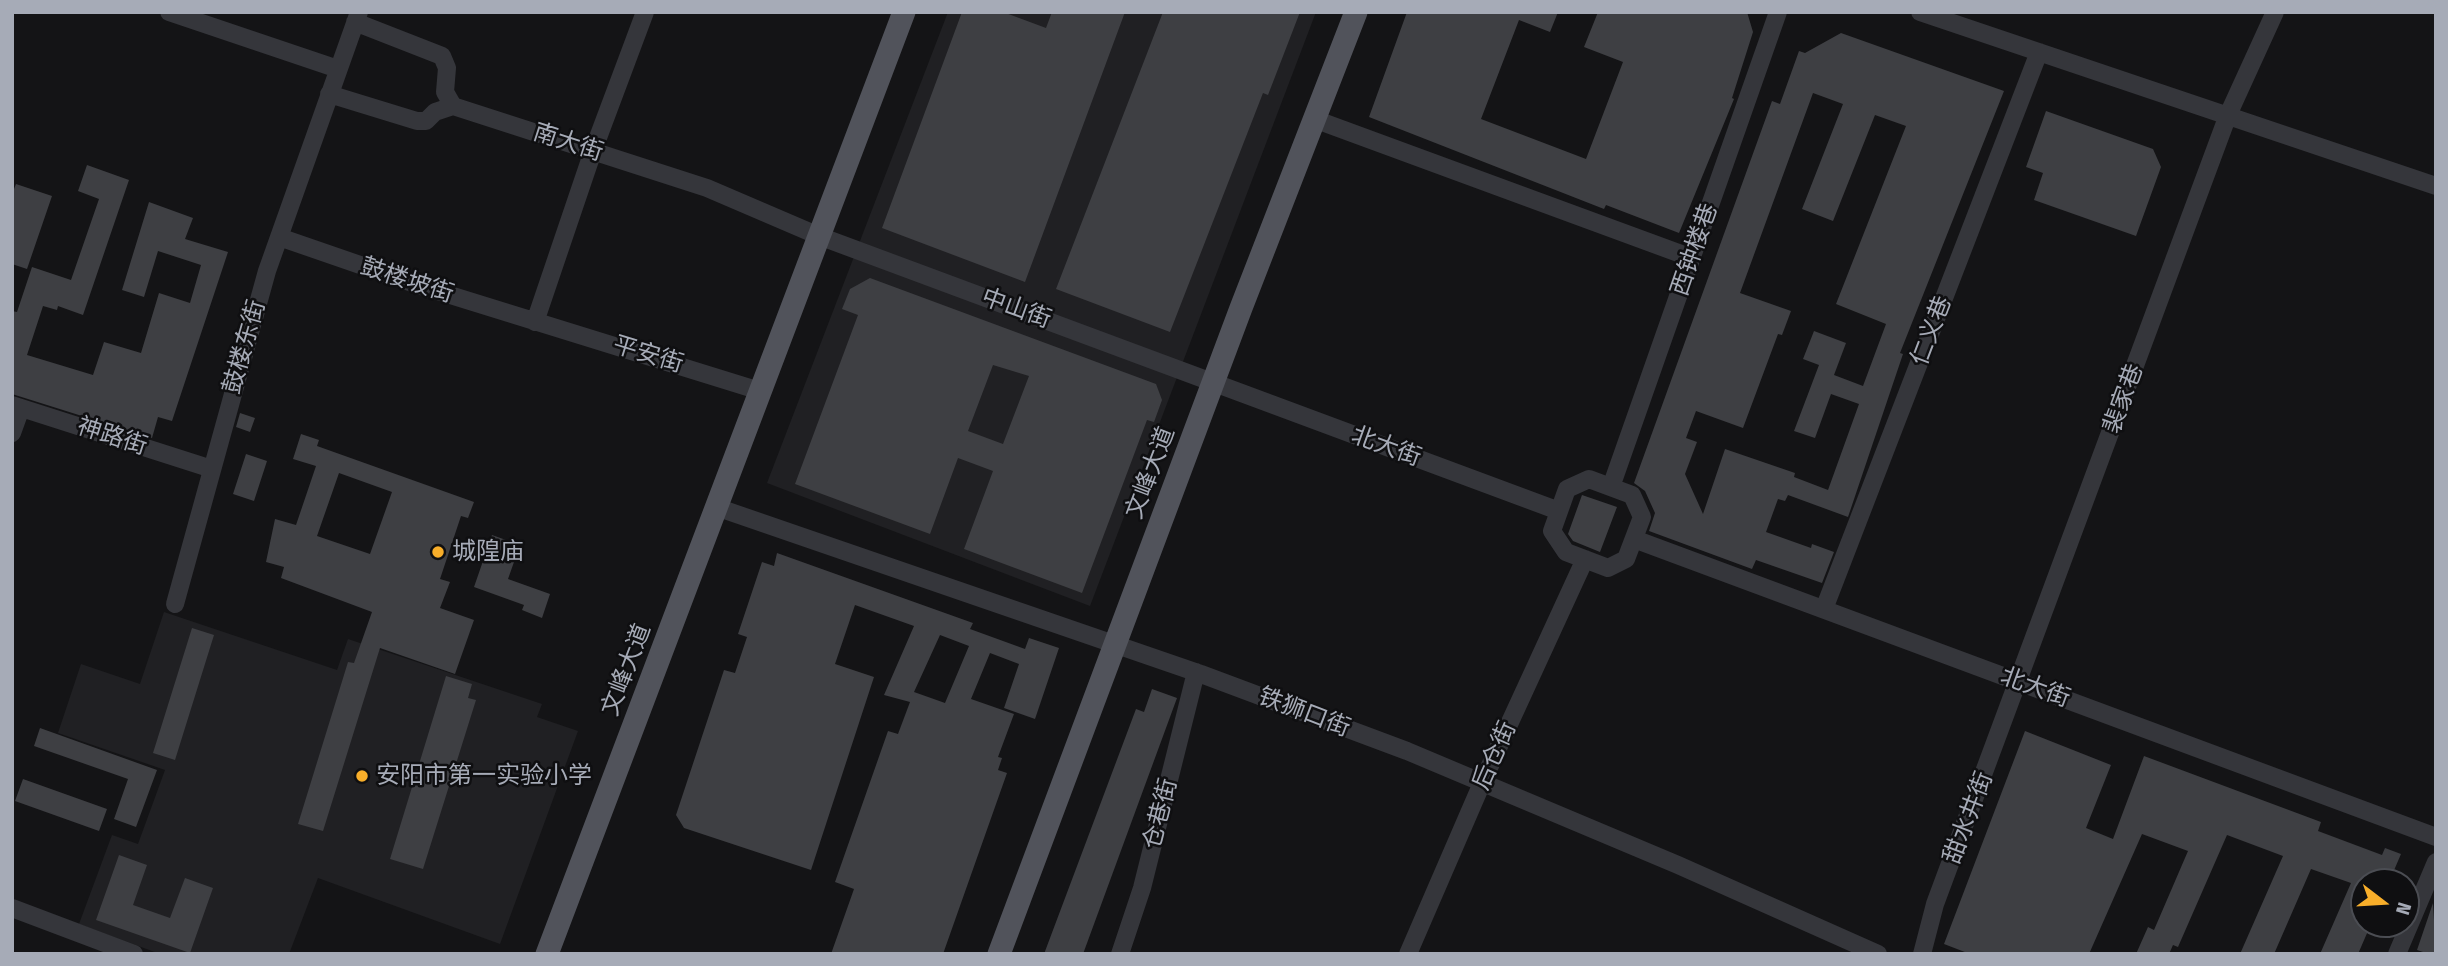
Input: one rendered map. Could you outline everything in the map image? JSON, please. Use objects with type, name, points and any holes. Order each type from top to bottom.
[{"type":"main road","name":"文峰大道","points":[[547,954],[904,12]]},
{"type":"main road","name":"文峰大道","points":[[999,954],[1213,382],[1356,12]]},
{"type":"street","points":[[169,12],[338,69]]},
{"type":"street","points":[[535,322],[593,151],[645,12]]},
{"type":"street","name":"西钟楼巷","points":[[1611,487],[1778,12]]},
{"type":"street","points":[[1920,12],[2436,186]]},
{"type":"street","name":"裴家巷","points":[[2020,682],[2228,115],[2275,12]]},
{"type":"street","points":[[329,94],[417,121],[426,121],[435,112],[453,106],[445,92],[447,68],[442,56],[357,17]]},
{"type":"street","name":"鼓楼东街","points":[[175,604],[279,237],[357,17]]},
{"type":"street","name":"仁义巷","points":[[1824,609],[2039,52]]},
{"type":"street","name":"南大街","points":[[453,106],[706,188],[819,236]]},
{"type":"street","points":[[1314,119],[1692,258]]},
{"type":"street","name":"中山街","points":[[819,236],[1213,382]]},
{"type":"street","name":"鼓楼坡街","points":[[279,237],[535,322]]},
{"type":"street","name":"平安街","points":[[535,322],[760,391]]},
{"type":"street","name":"北大街","points":[[1213,382],[1559,511]]},
{"type":"street","points":[[12,433],[17,407]]},
{"type":"street","name":"神路街","points":[[17,407],[212,469]]},
{"type":"street","points":[[1589,479],[1611,487],[1633,495],[1642,517],[1626,559],[1608,568],[1566,552],[1552,531],[1567,489],[1589,479]]},
{"type":"street","name":"铁狮口街","points":[[716,507],[1196,672],[1482,783],[1878,954]]},
{"type":"street","name":"北大街","points":[[1634,539],[2435,835]]},
{"type":"street","name":"后仓街","points":[[1408,954],[1482,783],[1585,559]]},
{"type":"street","name":"仓巷街","points":[[1120,954],[1142,888],[1196,672]]},
{"type":"street","name":"甜水井街","points":[[1923,954],[1935,904],[2020,682]]},
{"type":"street","points":[[2397,954],[2436,862]]},
{"type":"street","points":[[12,908],[134,954]]},
{"type":"shaded area","points":[[948,12],[1316,12],[1090,606],[767,483]]},
{"type":"shaded area","name":"安阳市第一实验小学","points":[[164,612],[337,670],[348,639],[542,704],[537,717],[578,731],[500,944],[318,878],[289,954],[160,954],[79,924],[112,835],[138,844],[165,770],[58,733],[81,664],[140,684]]},
{"type":"building","points":[[962,12],[1003,12],[1046,28],[1052,12],[1125,12],[1025,282],[882,228]]},
{"type":"building","points":[[1163,12],[1300,12],[1268,95],[1263,93],[1170,332],[1056,289]]},
{"type":"building","points":[[1407,12],[1558,12],[1550,32],[1519,20],[1481,119],[1586,159],[1623,62],[1584,47],[1598,12],[1747,12],[1753,32],[1732,98],[1734,99],[1679,233],[1606,205],[1604,209],[1369,117]]},
{"type":"building","points":[[1841,33],[2004,91],[1900,353],[1903,354],[1848,517],[1788,495],[1785,501],[1778,499],[1766,532],[1811,548],[1812,544],[1834,552],[1822,583],[1756,560],[1752,569],[1649,531],[1655,513],[1645,491],[1634,483],[1772,101],[1780,104],[1799,51],[1805,53]],"holes":[[[1813,93],[1843,104],[1802,209],[1833,221],[1875,115],[1906,126],[1836,304],[1886,324],[1863,386],[1834,375],[1846,343],[1814,331],[1803,359],[1819,365],[1794,431],[1815,438],[1831,394],[1859,404],[1828,490],[1794,477],[1795,473],[1725,449],[1703,514],[1685,474],[1697,442],[1686,438],[1696,411],[1743,428],[1778,334],[1782,335],[1791,311],[1740,293]]]},
{"type":"building","points":[[2046,111],[2153,149],[2161,167],[2136,236],[2034,200],[2043,173],[2026,167]]},
{"type":"building","points":[[87,165],[129,180],[83,315],[58,306],[57,310],[43,306],[27,355],[93,375],[104,342],[141,353],[159,293],[190,303],[201,265],[158,251],[144,297],[122,290],[149,202],[193,218],[185,239],[228,252],[172,421],[158,417],[152,438],[12,394],[12,311],[17,312],[32,267],[71,280],[99,199],[78,191]]},
{"type":"building","points":[[16,184],[52,196],[27,269],[12,264],[12,194]]},
{"type":"building","points":[[870,278],[1156,384],[1162,400],[1154,422],[1147,420],[1082,593],[964,549],[993,471],[958,458],[930,534],[795,484],[858,315],[842,309],[850,289]],"holes":[[[993,365],[1029,376],[1003,444],[968,431]]]},
{"type":"building","points":[[240,413],[255,418],[250,432],[236,427]]},
{"type":"building","points":[[301,434],[319,440],[317,446],[474,502],[468,518],[461,516],[440,579],[450,582],[440,608],[474,620],[455,674],[380,648],[323,831],[298,824],[348,662],[354,663],[372,612],[281,578],[284,567],[266,562],[275,519],[296,525],[316,466],[293,459]],"holes":[[[339,473],[392,492],[370,554],[317,536]]]},
{"type":"building","points":[[246,454],[267,461],[254,501],[233,494]]},
{"type":"building","points":[[1582,495],[1617,507],[1600,552],[1573,541],[1568,534]]},
{"type":"building","points":[[492,535],[520,545],[508,579],[550,594],[542,618],[522,610],[524,605],[474,587]]},
{"type":"building","points":[[777,553],[973,623],[970,629],[1025,649],[1029,638],[1059,648],[1035,719],[1004,708],[1019,664],[990,653],[971,699],[1014,714],[998,757],[1002,758],[998,770],[1007,773],[943,954],[831,954],[854,889],[835,882],[888,731],[898,734],[910,702],[884,695],[914,626],[855,605],[835,664],[874,677],[811,870],[684,828],[676,815],[724,670],[735,673],[747,637],[738,634],[762,562],[774,566]],"holes":[[[940,635],[969,646],[945,703],[914,692]]]},
{"type":"building","points":[[192,628],[214,635],[175,760],[153,753]]},
{"type":"building","points":[[446,676],[472,684],[468,698],[476,700],[423,869],[390,859]]},
{"type":"building","points":[[1152,689],[1177,698],[1083,954],[1044,954],[1136,709],[1144,712]]},
{"type":"building","points":[[40,728],[157,770],[136,827],[114,819],[128,779],[34,746]]},
{"type":"building","points":[[2025,731],[2111,765],[2086,828],[2113,839],[2144,756],[2321,822],[2318,831],[2382,855],[2385,848],[2401,854],[2395,868],[2350,868],[2350,883],[2311,869],[2274,954],[2240,954],[2283,856],[2227,835],[2178,947],[2173,945],[2169,954],[2136,954],[2148,927],[2154,930],[2188,851],[2142,834],[2089,954],[1970,954],[1944,944]]},
{"type":"building","points":[[23,779],[107,809],[99,831],[15,801]]},
{"type":"building","points":[[119,855],[147,865],[133,905],[170,918],[185,878],[213,888],[190,953],[96,920]]},
{"type":"building","points":[[2350,885],[2350,938],[2365,938],[2358,954],[2320,954]]},
{"type":"building","points":[[2433,903],[2436,954],[2429,954],[2417,950]]},
{"type":"place","name":"城隍庙","points":[[438,552]]},
{"type":"place","name":"安阳市第一实验小学","points":[[362,776]]}]
